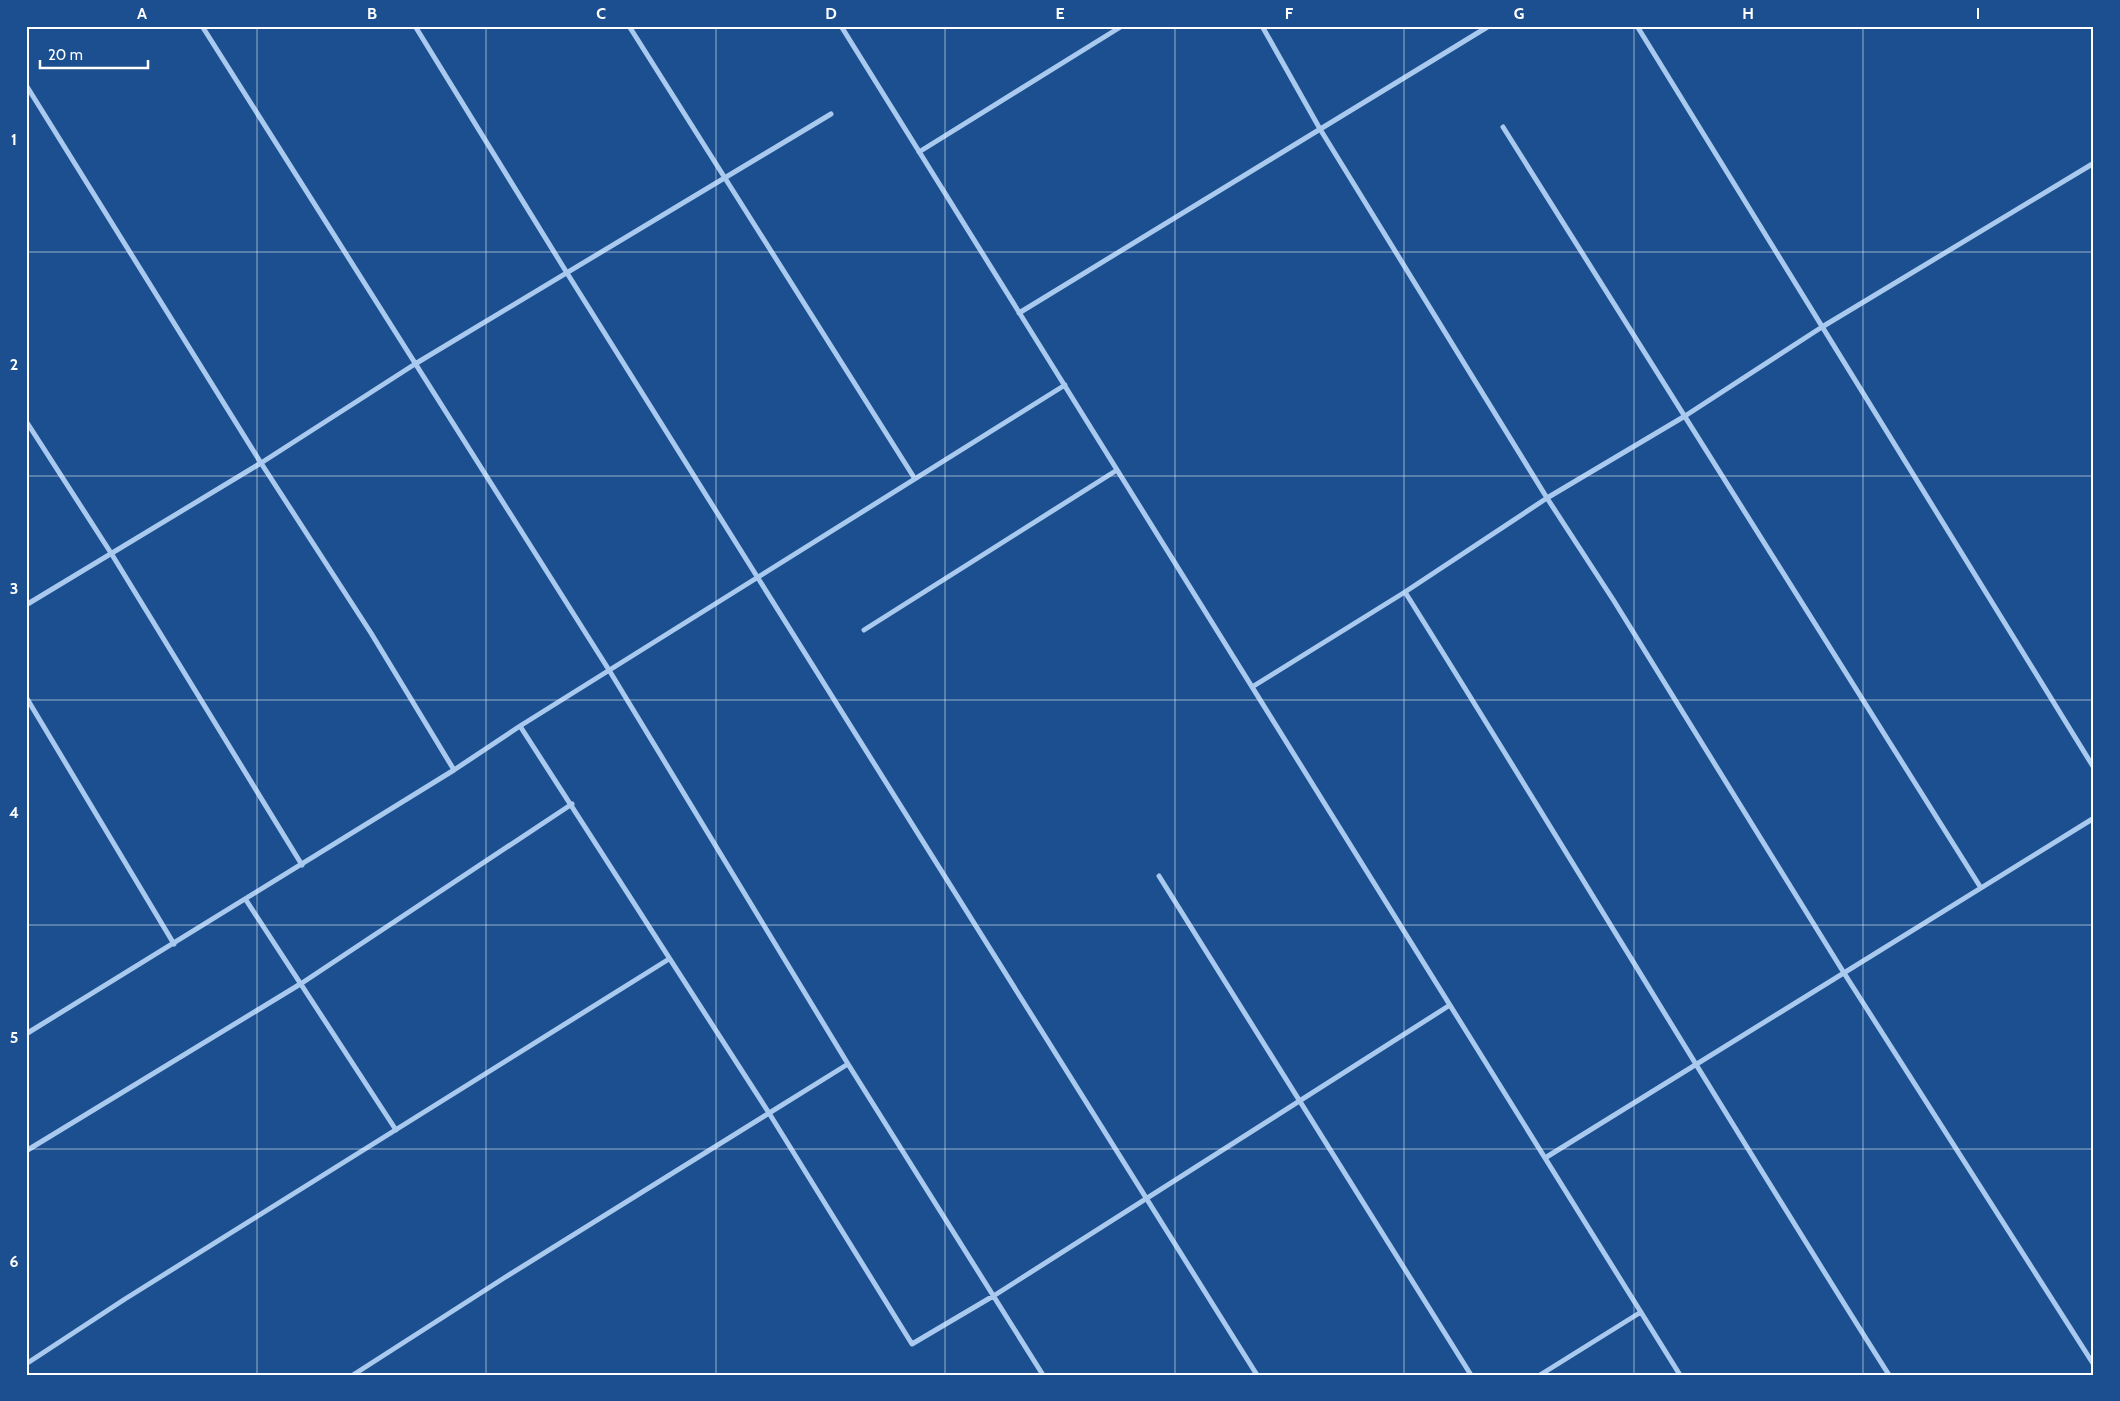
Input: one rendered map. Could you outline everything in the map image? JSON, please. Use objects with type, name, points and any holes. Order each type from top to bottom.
[{"type":"street","points":[[202,26],[609,670],[848,1064],[995,1295],[1043,1375]]},
{"type":"street","points":[[415,26],[567,274],[1257,1375]]},
{"type":"street","points":[[629,26],[915,479]]},
{"type":"street","points":[[841,26],[1680,1375]]},
{"type":"street","points":[[919,152],[1122,26]]},
{"type":"street","points":[[1262,26],[1320,129],[1547,498],[1619,610],[1844,973],[2094,1365]]},
{"type":"street","points":[[1019,313],[1489,26]]},
{"type":"street","points":[[1637,26],[2094,768]]},
{"type":"street","points":[[26,85],[261,462],[371,632],[454,770]]},
{"type":"street","points":[[26,605],[261,462],[415,364],[726,179],[831,114]]},
{"type":"street","points":[[1504,127],[1981,888]]},
{"type":"street","points":[[1252,687],[1405,592],[1547,498],[1685,416],[1822,327],[2094,163]]},
{"type":"street","points":[[26,1034],[454,770],[520,726],[1064,385]]},
{"type":"street","points":[[26,421],[111,553],[302,865]]},
{"type":"street","points":[[864,630],[1117,470]]},
{"type":"street","points":[[1405,592],[1697,1063],[1792,1221],[1889,1375]]},
{"type":"street","points":[[26,697],[174,944]]},
{"type":"street","points":[[520,726],[572,804],[669,959],[769,1113],[912,1344],[995,1295],[1298,1100],[1450,1005]]},
{"type":"street","points":[[26,1152],[302,983],[572,804]]},
{"type":"street","points":[[1545,1158],[2094,818]]},
{"type":"street","points":[[1159,876],[1471,1375]]},
{"type":"street","points":[[246,900],[302,983],[396,1130]]},
{"type":"street","points":[[26,1364],[125,1299],[669,959]]},
{"type":"street","points":[[353,1375],[504,1278],[848,1064]]},
{"type":"street","points":[[1540,1375],[1641,1312]]}]
